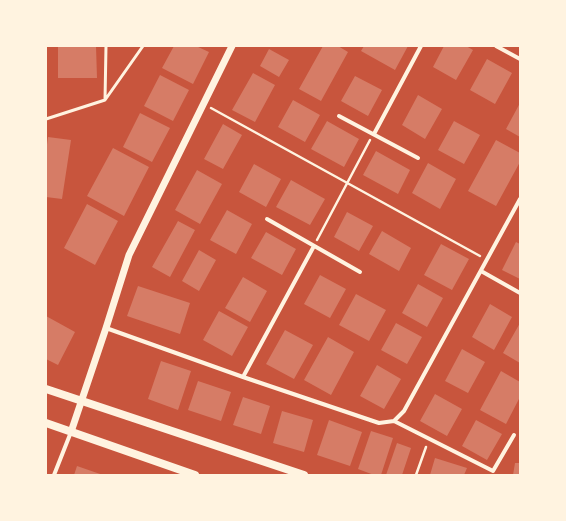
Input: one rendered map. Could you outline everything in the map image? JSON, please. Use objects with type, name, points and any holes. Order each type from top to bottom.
[{"type":"main road","points":[[46,389],[304,475]]},
{"type":"main road","points":[[46,423],[195,475]]},
{"type":"street","points":[[54,475],[82,402],[128,255],[232,46]]},
{"type":"street","points":[[374,134],[421,46]]},
{"type":"street","points":[[496,46],[520,59]]},
{"type":"street","points":[[339,116],[418,158]]},
{"type":"street","points":[[394,421],[404,411],[520,199]]},
{"type":"street","points":[[267,219],[360,272]]},
{"type":"street","points":[[243,377],[314,246]]},
{"type":"street","points":[[481,271],[520,293]]},
{"type":"street","points":[[106,328],[243,377],[379,423],[394,421],[493,471],[514,435]]},
{"type":"lane","points":[[105,100],[106,46]]},
{"type":"lane","points":[[46,119],[105,100],[143,46]]},
{"type":"path","points":[[203,104],[487,260]]},
{"type":"path","points":[[314,246],[374,134]]},
{"type":"path","points":[[416,475],[429,439]]},
{"type":"building","points":[[58,46],[96,46],[97,78],[58,78]]},
{"type":"building","points":[[174,46],[196,46],[209,52],[193,84],[162,68]]},
{"type":"building","points":[[323,46],[338,46],[348,52],[321,101],[299,89]]},
{"type":"building","points":[[364,46],[408,46],[395,70],[361,51]]},
{"type":"building","points":[[444,46],[466,46],[473,50],[456,80],[433,67]]},
{"type":"building","points":[[269,49],[289,60],[279,77],[260,66]]},
{"type":"building","points":[[487,59],[512,73],[495,104],[470,90]]},
{"type":"building","points":[[253,73],[275,85],[255,122],[232,110]]},
{"type":"building","points":[[160,75],[189,90],[173,121],[144,106]]},
{"type":"building","points":[[355,76],[382,90],[368,116],[341,101]]},
{"type":"building","points":[[418,95],[442,109],[425,139],[402,125]]},
{"type":"building","points":[[293,100],[320,115],[305,142],[278,127]]},
{"type":"building","points":[[520,103],[520,137],[506,129]]},
{"type":"building","points":[[140,113],[170,128],[152,162],[123,147]]},
{"type":"building","points":[[327,121],[359,139],[344,167],[311,149]]},
{"type":"building","points":[[454,121],[480,135],[464,164],[438,150]]},
{"type":"building","points":[[223,124],[242,135],[223,169],[204,159]]},
{"type":"building","points":[[48,137],[71,140],[62,199],[46,197],[46,152]]},
{"type":"building","points":[[496,140],[520,153],[520,162],[496,206],[468,191]]},
{"type":"building","points":[[113,148],[149,167],[124,216],[87,196]]},
{"type":"building","points":[[376,151],[410,170],[398,194],[363,175]]},
{"type":"building","points":[[428,163],[456,179],[440,209],[412,193]]},
{"type":"building","points":[[254,164],[281,179],[266,207],[239,192]]},
{"type":"building","points":[[197,170],[222,184],[200,224],[175,210]]},
{"type":"building","points":[[291,180],[325,199],[310,225],[276,207]]},
{"type":"building","points":[[87,204],[118,221],[95,265],[64,248]]},
{"type":"building","points":[[227,210],[252,224],[236,254],[210,240]]},
{"type":"building","points":[[347,212],[373,226],[359,251],[334,237]]},
{"type":"building","points":[[178,221],[195,230],[170,277],[152,267]]},
{"type":"building","points":[[382,231],[411,248],[399,271],[369,254]]},
{"type":"building","points":[[266,232],[296,249],[282,275],[251,258]]},
{"type":"building","points":[[516,242],[520,244],[520,279],[502,270]]},
{"type":"building","points":[[441,244],[469,259],[452,290],[424,275]]},
{"type":"building","points":[[199,250],[216,260],[199,291],[182,281]]},
{"type":"building","points":[[320,275],[346,289],[330,318],[304,304]]},
{"type":"building","points":[[243,277],[267,291],[250,322],[225,308]]},
{"type":"building","points":[[418,284],[443,298],[427,327],[402,313]]},
{"type":"building","points":[[138,286],[190,303],[180,334],[127,316]]},
{"type":"building","points":[[356,294],[386,310],[369,341],[339,325]]},
{"type":"building","points":[[490,304],[512,317],[494,350],[472,337]]},
{"type":"building","points":[[219,311],[248,327],[232,356],[203,340]]},
{"type":"building","points":[[46,316],[75,332],[58,365],[46,359]]},
{"type":"building","points":[[396,323],[422,337],[407,364],[381,350]]},
{"type":"building","points":[[520,323],[520,363],[503,353]]},
{"type":"building","points":[[285,330],[313,345],[294,379],[266,364]]},
{"type":"building","points":[[328,337],[354,352],[331,395],[304,380]]},
{"type":"building","points":[[462,349],[485,362],[468,393],[445,381]]},
{"type":"building","points":[[161,361],[191,371],[178,410],[148,399]]},
{"type":"building","points":[[377,365],[401,379],[384,409],[360,396]]},
{"type":"building","points":[[501,371],[520,382],[520,397],[506,424],[480,410]]},
{"type":"building","points":[[198,381],[231,392],[221,421],[188,410]]},
{"type":"building","points":[[435,394],[462,409],[447,436],[420,421]]},
{"type":"building","points":[[243,397],[270,406],[261,434],[233,425]]},
{"type":"building","points":[[282,411],[313,420],[304,452],[273,443]]},
{"type":"building","points":[[329,420],[362,432],[350,466],[317,455]]},
{"type":"building","points":[[476,420],[502,434],[487,460],[462,446]]},
{"type":"building","points":[[371,431],[393,438],[381,475],[374,475],[358,469]]},
{"type":"building","points":[[397,443],[411,448],[402,475],[386,475]]},
{"type":"building","points":[[435,458],[467,468],[464,475],[430,475]]},
{"type":"building","points":[[515,463],[520,463],[520,475],[513,475]]},
{"type":"building","points":[[77,466],[103,475],[74,475]]}]
